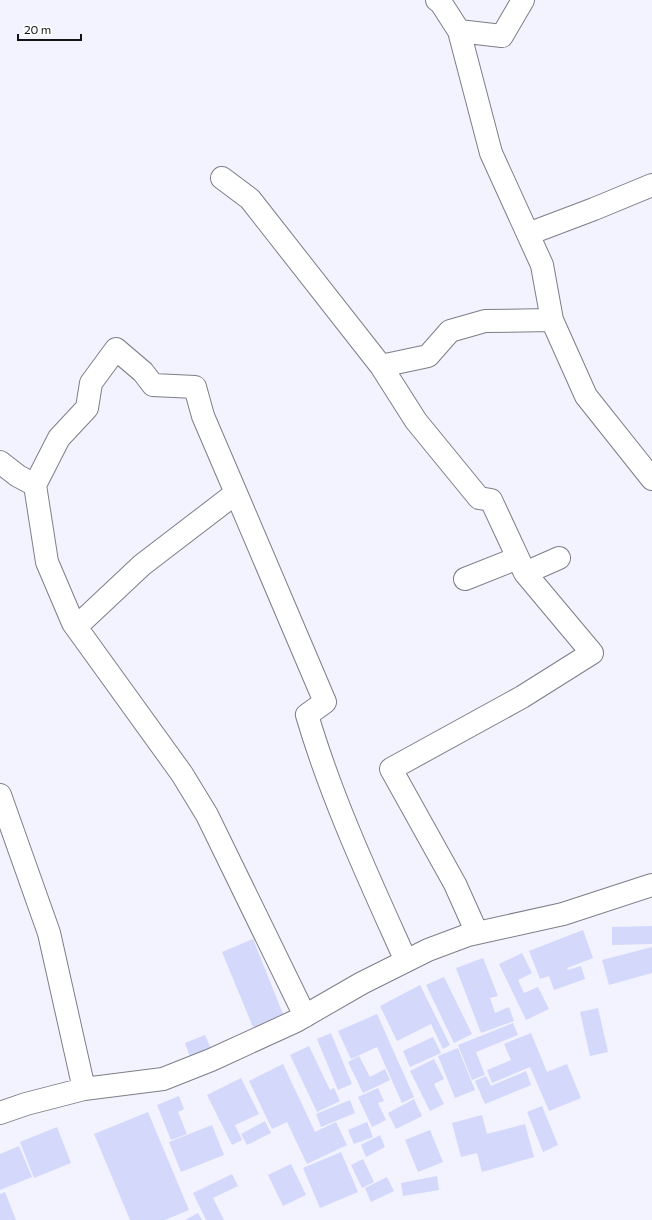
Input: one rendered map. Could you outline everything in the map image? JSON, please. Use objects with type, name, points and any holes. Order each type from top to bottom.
[{"type":"street","points":[[437,0],[442,3],[459,31],[491,153],[542,265],[552,320],[586,396],[652,479]]},
{"type":"street","points":[[459,31],[502,36],[523,0]]},
{"type":"street","points":[[222,178],[250,199],[381,366],[421,427],[479,498],[491,500],[522,565],[592,654],[522,697],[391,769],[456,884],[477,933]]},
{"type":"street","points":[[528,234],[652,185]]},
{"type":"street","points":[[381,366],[428,356],[450,331],[484,321],[552,320]]},
{"type":"street","points":[[305,1016],[207,815],[182,774],[76,627],[47,562],[35,485],[59,438],[87,408],[91,383],[116,349],[143,372],[153,385],[195,387],[203,416],[325,702],[307,715],[315,741],[363,865],[406,961]]},
{"type":"street","points":[[0,462],[18,476],[35,485]]},
{"type":"street","points":[[76,627],[142,565],[236,494]]},
{"type":"street","points":[[465,579],[522,565],[559,558]]},
{"type":"street","points":[[0,795],[49,933],[84,1088]]},
{"type":"street","points":[[0,1113],[26,1104],[84,1088],[163,1078],[211,1060],[305,1016],[362,983],[428,950],[468,935],[563,914],[652,885]]},
{"type":"building","points":[[652,926],[652,944],[612,945],[612,927]]},
{"type":"building","points":[[583,930],[593,958],[567,968],[568,970],[581,966],[585,979],[554,990],[549,976],[540,979],[529,951]]},
{"type":"building","points":[[253,939],[283,1014],[253,1027],[222,952]]},
{"type":"building","points":[[652,947],[652,973],[609,985],[602,960]]},
{"type":"building","points":[[522,953],[532,973],[518,980],[524,993],[538,987],[549,1009],[526,1020],[499,964]]},
{"type":"building","points":[[483,958],[498,996],[490,998],[495,1013],[509,1007],[514,1021],[481,1033],[456,968]]},
{"type":"building","points":[[444,977],[472,1034],[454,1043],[426,985]]},
{"type":"building","points":[[420,985],[450,1045],[443,1049],[431,1024],[397,1041],[380,1006]]},
{"type":"building","points":[[598,1008],[608,1052],[590,1056],[580,1012]]},
{"type":"building","points":[[377,1014],[414,1097],[402,1103],[377,1047],[351,1059],[338,1031]]},
{"type":"building","points":[[513,1023],[518,1035],[476,1052],[485,1075],[472,1080],[458,1045]]},
{"type":"building","points":[[331,1033],[352,1084],[338,1090],[317,1039]]},
{"type":"building","points":[[531,1033],[547,1072],[567,1064],[581,1098],[549,1111],[530,1067],[492,1083],[487,1070],[511,1060],[504,1044]]},
{"type":"building","points":[[205,1035],[211,1049],[190,1057],[185,1043]]},
{"type":"building","points":[[433,1037],[441,1053],[410,1067],[403,1051]]},
{"type":"building","points":[[309,1046],[330,1090],[334,1088],[340,1101],[317,1112],[290,1055]]},
{"type":"building","points":[[458,1048],[475,1090],[455,1098],[438,1056]]},
{"type":"building","points":[[359,1056],[370,1077],[385,1069],[390,1080],[363,1093],[348,1062]]},
{"type":"building","points":[[434,1059],[444,1079],[434,1084],[444,1104],[430,1111],[410,1071]]},
{"type":"building","points":[[283,1064],[315,1132],[336,1122],[347,1145],[307,1164],[287,1122],[272,1129],[249,1081]]},
{"type":"building","points":[[526,1071],[531,1085],[485,1104],[475,1081],[486,1076],[491,1086]]},
{"type":"building","points":[[241,1078],[259,1114],[235,1125],[242,1140],[232,1145],[207,1095]]},
{"type":"building","points":[[378,1088],[384,1101],[378,1103],[386,1120],[372,1127],[358,1097]]},
{"type":"building","points":[[179,1096],[184,1109],[178,1112],[187,1134],[171,1140],[157,1105]]},
{"type":"building","points":[[414,1099],[422,1116],[396,1129],[388,1113]]},
{"type":"building","points":[[350,1100],[355,1113],[321,1127],[316,1114]]},
{"type":"building","points":[[542,1106],[558,1145],[543,1152],[527,1112]]},
{"type":"building","points":[[148,1112],[189,1210],[165,1220],[130,1220],[94,1134]]},
{"type":"building","points":[[482,1115],[487,1134],[525,1124],[534,1157],[482,1172],[477,1153],[461,1157],[452,1123]]},
{"type":"building","points":[[265,1121],[271,1133],[247,1145],[241,1134]]},
{"type":"building","points":[[367,1122],[373,1137],[354,1144],[348,1130]]},
{"type":"building","points":[[212,1125],[224,1155],[181,1172],[169,1142]]},
{"type":"building","points":[[57,1127],[71,1163],[34,1178],[20,1142]]},
{"type":"building","points":[[430,1130],[443,1162],[418,1172],[405,1140]]},
{"type":"building","points":[[380,1135],[385,1147],[366,1157],[361,1145]]},
{"type":"building","points":[[19,1146],[32,1177],[0,1190],[0,1154]]},
{"type":"building","points":[[341,1152],[358,1192],[320,1208],[303,1168]]},
{"type":"building","points":[[363,1159],[374,1182],[362,1188],[351,1165]]},
{"type":"building","points":[[291,1164],[306,1195],[283,1206],[268,1175]]},
{"type":"building","points":[[232,1174],[238,1186],[213,1198],[224,1220],[206,1220],[193,1193]]},
{"type":"building","points":[[437,1176],[439,1190],[403,1196],[401,1183]]},
{"type":"building","points":[[387,1177],[394,1191],[371,1202],[365,1188]]},
{"type":"building","points":[[5,1192],[16,1220],[0,1220],[0,1194]]},
{"type":"building","points":[[198,1213],[202,1220],[185,1220]]}]
